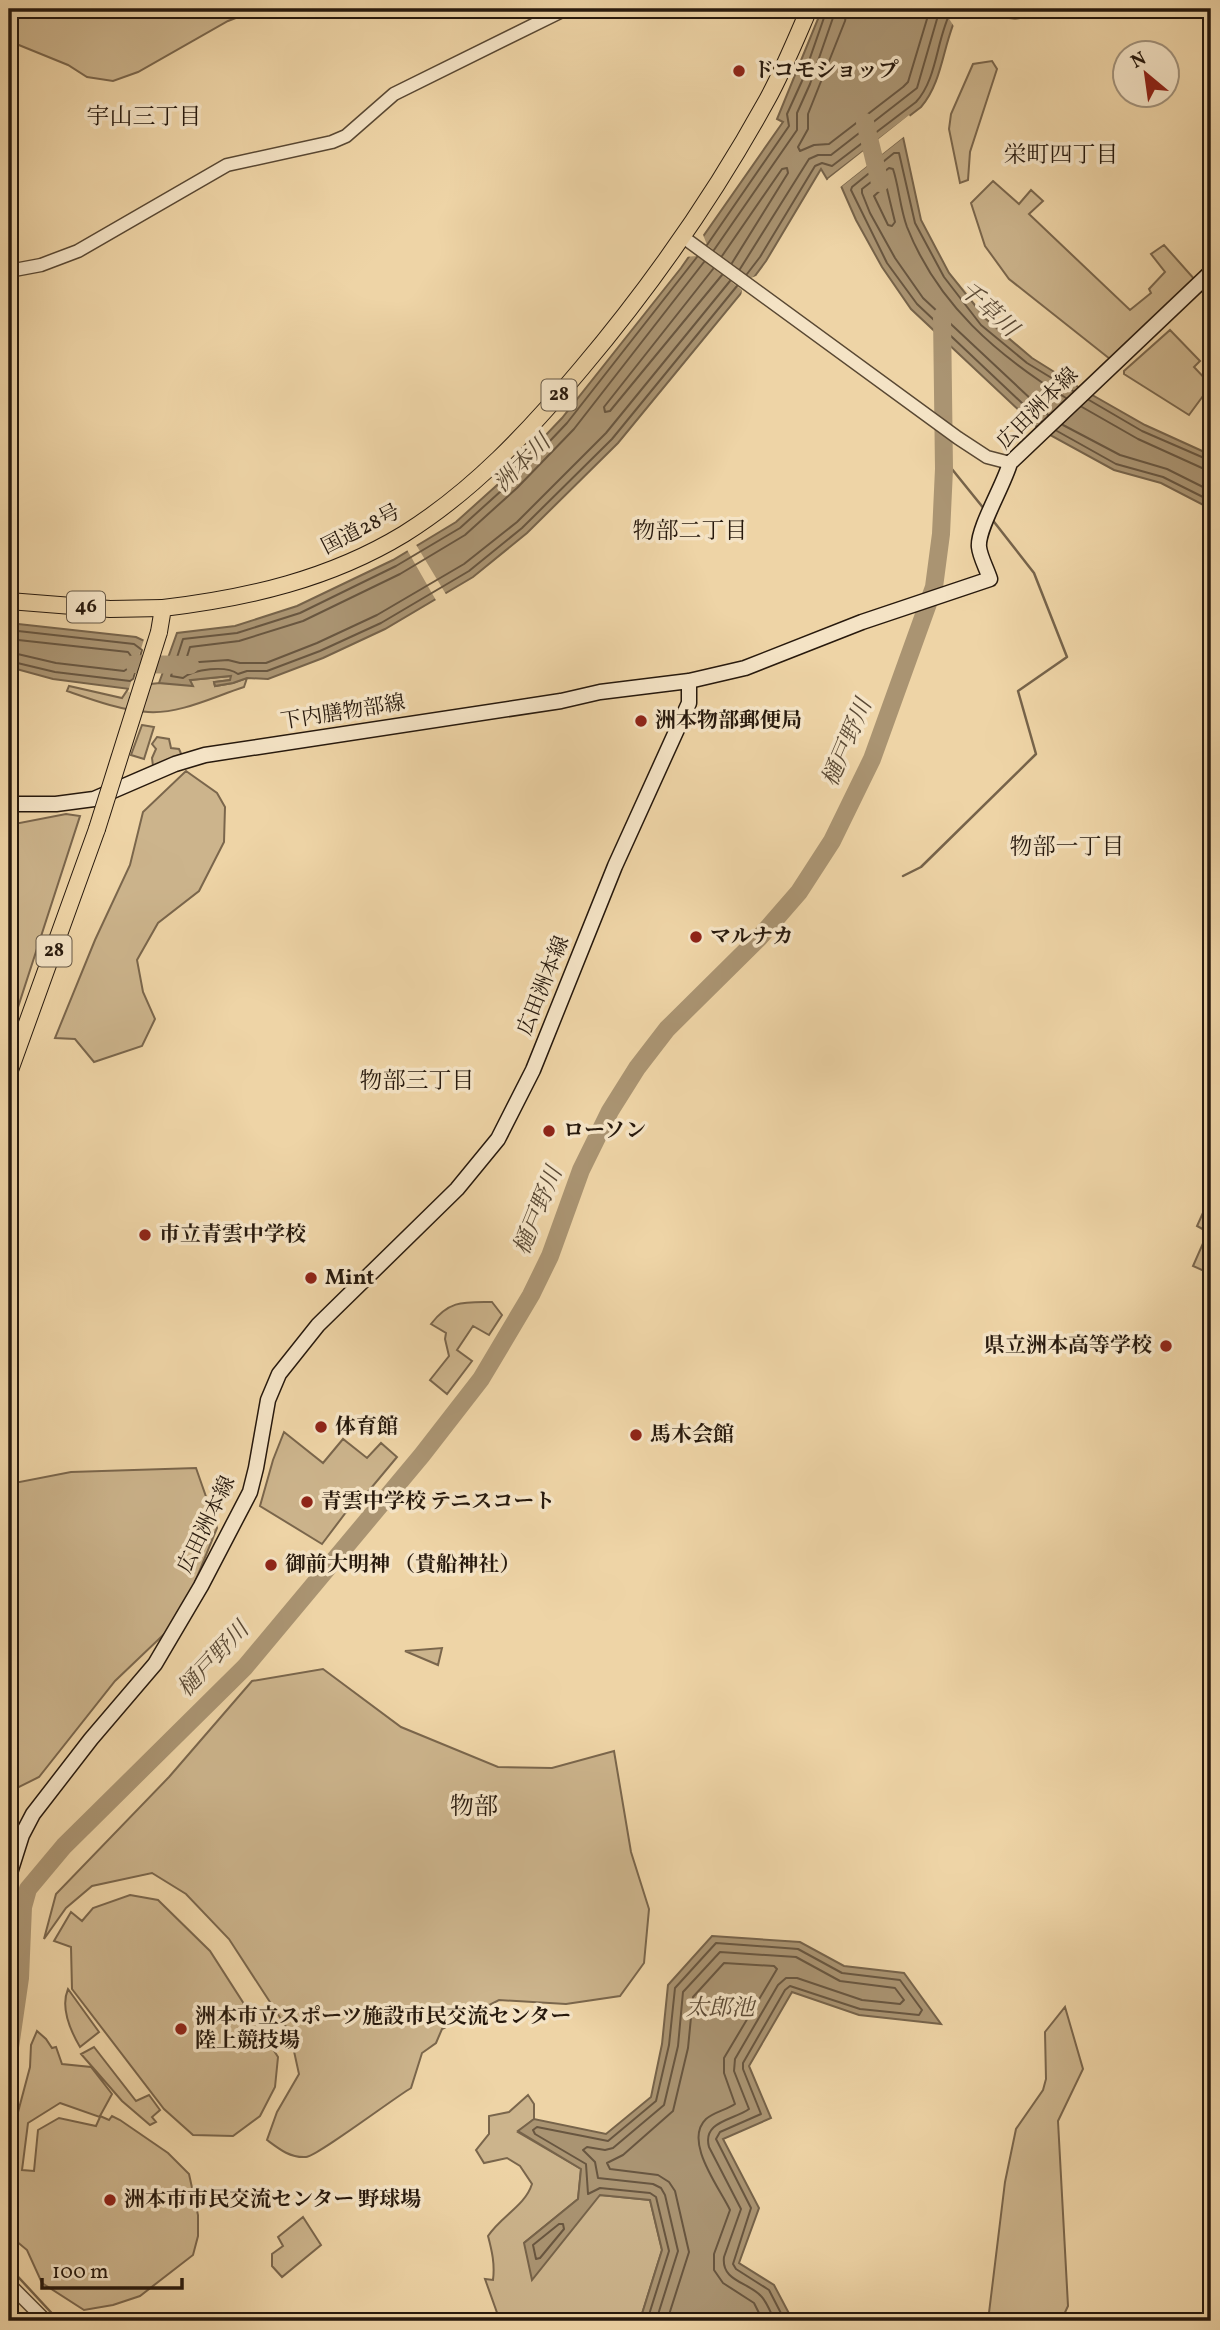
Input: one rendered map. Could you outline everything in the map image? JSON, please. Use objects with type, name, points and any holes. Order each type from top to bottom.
[{"type":"main road","name":"国道28号","points":[[163,608],[219,601],[298,582],[368,553],[404,534],[481,477],[560,394],[635,303],[683,237],[726,171],[768,98],[809,9]]},
{"type":"main road","name":"広田洲本線","points":[[9,1876],[22,1835],[33,1814],[91,1739],[155,1664],[201,1586],[250,1492],[268,1400],[279,1374],[318,1325],[457,1189],[498,1139],[533,1070],[615,866],[688,703],[689,681],[746,668],[912,605],[990,579],[979,547],[981,532],[1005,481],[1010,463],[1211,272]]},
{"type":"main road","name":"46","points":[[9,600],[110,609],[163,608]]},
{"type":"main road","name":"28","points":[[9,1073],[97,829],[159,632],[163,608]]},
{"type":"main road","name":"下内膳物部線","points":[[9,804],[56,804],[94,799],[175,764],[205,755],[561,701],[600,692],[689,681]]},
{"type":"street","points":[[9,271],[41,265],[78,251],[228,165],[246,159],[322,146],[346,136],[394,94],[566,9]]},
{"type":"street","points":[[982,9],[1015,12],[1042,9]]},
{"type":"street","points":[[683,237],[958,438],[988,457],[1010,463]]},
{"type":"street","points":[[9,2284],[46,2321]]},
{"type":"shaded area","points":[[9,9],[259,9],[228,21],[138,72],[113,81],[87,77],[68,65],[9,41]]},
{"type":"shaded area","points":[[992,61],[997,69],[970,152],[968,180],[960,183],[949,129],[951,114],[973,64]]},
{"type":"shaded area","points":[[993,181],[1019,204],[1031,190],[1043,201],[1029,214],[1130,310],[1151,293],[1149,289],[1165,272],[1151,254],[1164,245],[1196,281],[1115,363],[1009,279],[985,246],[971,203]]},
{"type":"shaded area","points":[[1170,330],[1200,361],[1194,367],[1211,385],[1189,415],[1124,374],[1124,371]]},
{"type":"shaded area","points":[[231,676],[231,680],[214,682],[215,686],[247,678],[244,687],[184,708],[160,712],[117,707],[67,691],[69,686],[122,698],[130,686]]},
{"type":"shaded area","points":[[142,725],[154,727],[144,759],[131,755]]},
{"type":"shaded area","points":[[157,737],[169,739],[171,748],[179,749],[183,758],[161,767],[153,766],[152,758],[156,749],[152,744]]},
{"type":"shaded area","points":[[186,771],[217,793],[225,807],[224,842],[199,891],[158,923],[137,960],[143,992],[155,1019],[142,1046],[94,1062],[75,1039],[55,1038],[95,940],[130,865],[143,812]]},
{"type":"shaded area","points":[[66,814],[80,816],[9,1035],[9,825]]},
{"type":"shaded area","points":[[1211,1195],[1211,1274],[1193,1266],[1208,1232],[1197,1226]]},
{"type":"shaded area","points":[[492,1302],[502,1315],[489,1335],[473,1326],[457,1350],[472,1361],[447,1394],[430,1380],[449,1356],[446,1333],[431,1324],[451,1306]]},
{"type":"shaded area","points":[[284,1432],[323,1463],[343,1439],[367,1458],[381,1443],[397,1457],[362,1499],[356,1499],[322,1544],[260,1506]]},
{"type":"shaded area","points":[[196,1468],[217,1528],[180,1619],[115,1681],[39,1777],[9,1792],[9,1484],[71,1472]]},
{"type":"shaded area","points":[[442,1648],[438,1665],[405,1651]]},
{"type":"shaded area","points":[[323,1669],[401,1727],[498,1767],[552,1768],[614,1751],[631,1852],[649,1909],[644,1963],[620,1996],[566,2004],[499,2000],[442,2029],[436,2043],[422,2053],[411,2088],[324,2148],[306,2157],[300,2157],[285,2152],[267,2140],[277,2112],[299,2074],[290,2033],[229,1939],[186,1894],[152,1873],[92,1886],[66,1908],[44,1939],[56,1894],[169,1777],[252,1681]]},
{"type":"shaded area","name":"洲本市立スポーツ施設市民交流センター 陸上競技場","points":[[130,1895],[158,1900],[210,1951],[278,2057],[275,2087],[260,2116],[233,2136],[193,2135],[164,2109],[72,1989],[71,1947],[54,1941],[71,1912],[82,1921],[93,1908]]},
{"type":"shaded area","points":[[68,1989],[99,2032],[80,2047],[66,2011]]},
{"type":"shaded area","points":[[1065,2007],[1083,2069],[1058,2121],[1068,2306],[1061,2321],[988,2321],[1005,2182],[1016,2129],[1043,2090],[1046,2079],[1045,2032]]},
{"type":"shaded area","name":"洲本市市民交流センター 野球場","points":[[37,2031],[52,2048],[56,2047],[62,2064],[91,2067],[112,2094],[100,2116],[109,2120],[112,2116],[120,2120],[168,2153],[189,2174],[198,2215],[198,2236],[193,2255],[140,2296],[113,2305],[84,2310],[42,2283],[27,2250],[9,2235],[9,2146],[30,2067],[31,2045]],"holes":[[[60,2103],[100,2117],[96,2126],[59,2118],[38,2130],[34,2171],[22,2170],[28,2123]]]},
{"type":"shaded area","points":[[94,2047],[136,2101],[149,2095],[160,2110],[152,2117],[156,2122],[150,2125],[122,2101],[81,2054]]},
{"type":"shaded area","points":[[528,2095],[534,2104],[534,2119],[518,2132],[581,2169],[578,2199],[524,2243],[600,2195],[650,2200],[662,2250],[641,2317],[637,2321],[500,2321],[485,2279],[493,2280],[494,2274],[488,2236],[524,2199],[532,2184],[520,2166],[507,2158],[484,2163],[476,2150],[489,2134],[489,2116],[509,2112]]},
{"type":"shaded area","points":[[303,2217],[321,2245],[282,2277],[272,2266],[272,2254],[283,2246],[278,2237]]},
{"type":"water","points":[[822,9],[960,9],[929,97],[921,107],[827,179],[821,169],[752,280],[618,443],[527,533],[473,577],[385,629],[323,658],[268,679],[247,678],[215,686],[214,682],[230,680],[231,676],[190,680],[193,686],[159,683],[177,633],[235,626],[297,606],[393,560],[456,522],[506,477],[562,418],[681,268],[783,122],[777,119]]},
{"type":"water","points":[[903,137],[921,220],[949,273],[986,319],[1032,358],[1080,388],[1145,425],[1211,455],[1211,509],[1161,483],[1114,470],[1039,429],[911,309],[882,267],[841,186]]},
{"type":"water","points":[[9,623],[136,637],[151,644],[137,690],[53,679],[9,667]]},
{"type":"water","name":"太郎池","points":[[712,1936],[800,1942],[844,1966],[904,1973],[941,2024],[859,2015],[792,1992],[749,2066],[771,2118],[723,2139],[759,2208],[739,2263],[774,2285],[793,2321],[637,2321],[641,2317],[662,2250],[650,2200],[600,2195],[532,2280],[524,2243],[578,2199],[581,2169],[518,2131],[534,2119],[606,2134],[651,2097],[662,2044],[668,1985]]},
{"type":"pier","points":[[874,9],[964,9],[955,28],[948,17]]},
{"type":"pier","points":[[909,115],[911,118],[829,181],[828,179]]},
{"type":"pier","points":[[903,133],[906,135],[839,188],[839,183]]},
{"type":"pier","points":[[702,232],[707,245],[751,278],[758,278],[741,298],[742,290],[697,256],[684,257]]},
{"type":"pier","points":[[415,543],[447,596],[437,602],[406,548]]},
{"type":"pier","points":[[143,636],[153,641],[137,694],[128,692]]},
{"type":"waterway","name":"千草川","points":[[865,122],[880,183]]},
{"type":"waterway","name":"樋戸野川","points":[[9,2054],[20,1978],[23,1907],[28,1889],[64,1846],[245,1667],[422,1455],[481,1379],[531,1295],[550,1256],[581,1170],[610,1111],[637,1068],[667,1029],[759,938],[799,892],[832,841],[872,759],[934,587],[941,534],[944,469],[942,316]]},
{"type":"waterway","points":[[943,458],[985,510]]},
{"type":"waterway","points":[[903,876],[921,867],[1036,754],[1018,691],[1067,657],[1034,573],[991,518]]},
{"type":"waterway","name":"洲本川","points":[[134,664],[190,665]]},
{"type":"waterway","points":[[9,2267],[59,2321]]},
{"type":"place","name":"ドコモショップ","points":[[739,71]]},
{"type":"place","name":"洲本物部郵便局","points":[[641,721]]},
{"type":"place","name":"マルナカ","points":[[696,937]]},
{"type":"place","name":"ローソン","points":[[549,1131]]},
{"type":"place","name":"市立青雲中学校","points":[[145,1235]]},
{"type":"place","name":"Mint","points":[[311,1278]]},
{"type":"place","name":"県立洲本高等学校","points":[[1166,1346]]},
{"type":"place","name":"体育館","points":[[321,1427]]},
{"type":"place","name":"馬木会館","points":[[636,1435]]},
{"type":"place","name":"青雲中学校 テニスコート","points":[[307,1502]]},
{"type":"place","name":"御前大明神 （貴船神社）","points":[[271,1565]]},
{"type":"place","name":"洲本市立スポーツ施設市民交流センター 陸上競技場","points":[[181,2029]]},
{"type":"place","name":"洲本市市民交流センター 野球場","points":[[110,2200]]},
{"type":"district","name":"宇山三丁目","points":[[144,118]]},
{"type":"district","name":"栄町四丁目","points":[[1061,156]]},
{"type":"district","name":"物部二丁目","points":[[690,532]]},
{"type":"district","name":"物部一丁目","points":[[1067,848]]},
{"type":"district","name":"物部三丁目","points":[[417,1082]]},
{"type":"district","name":"物部","points":[[474,1808]]}]
